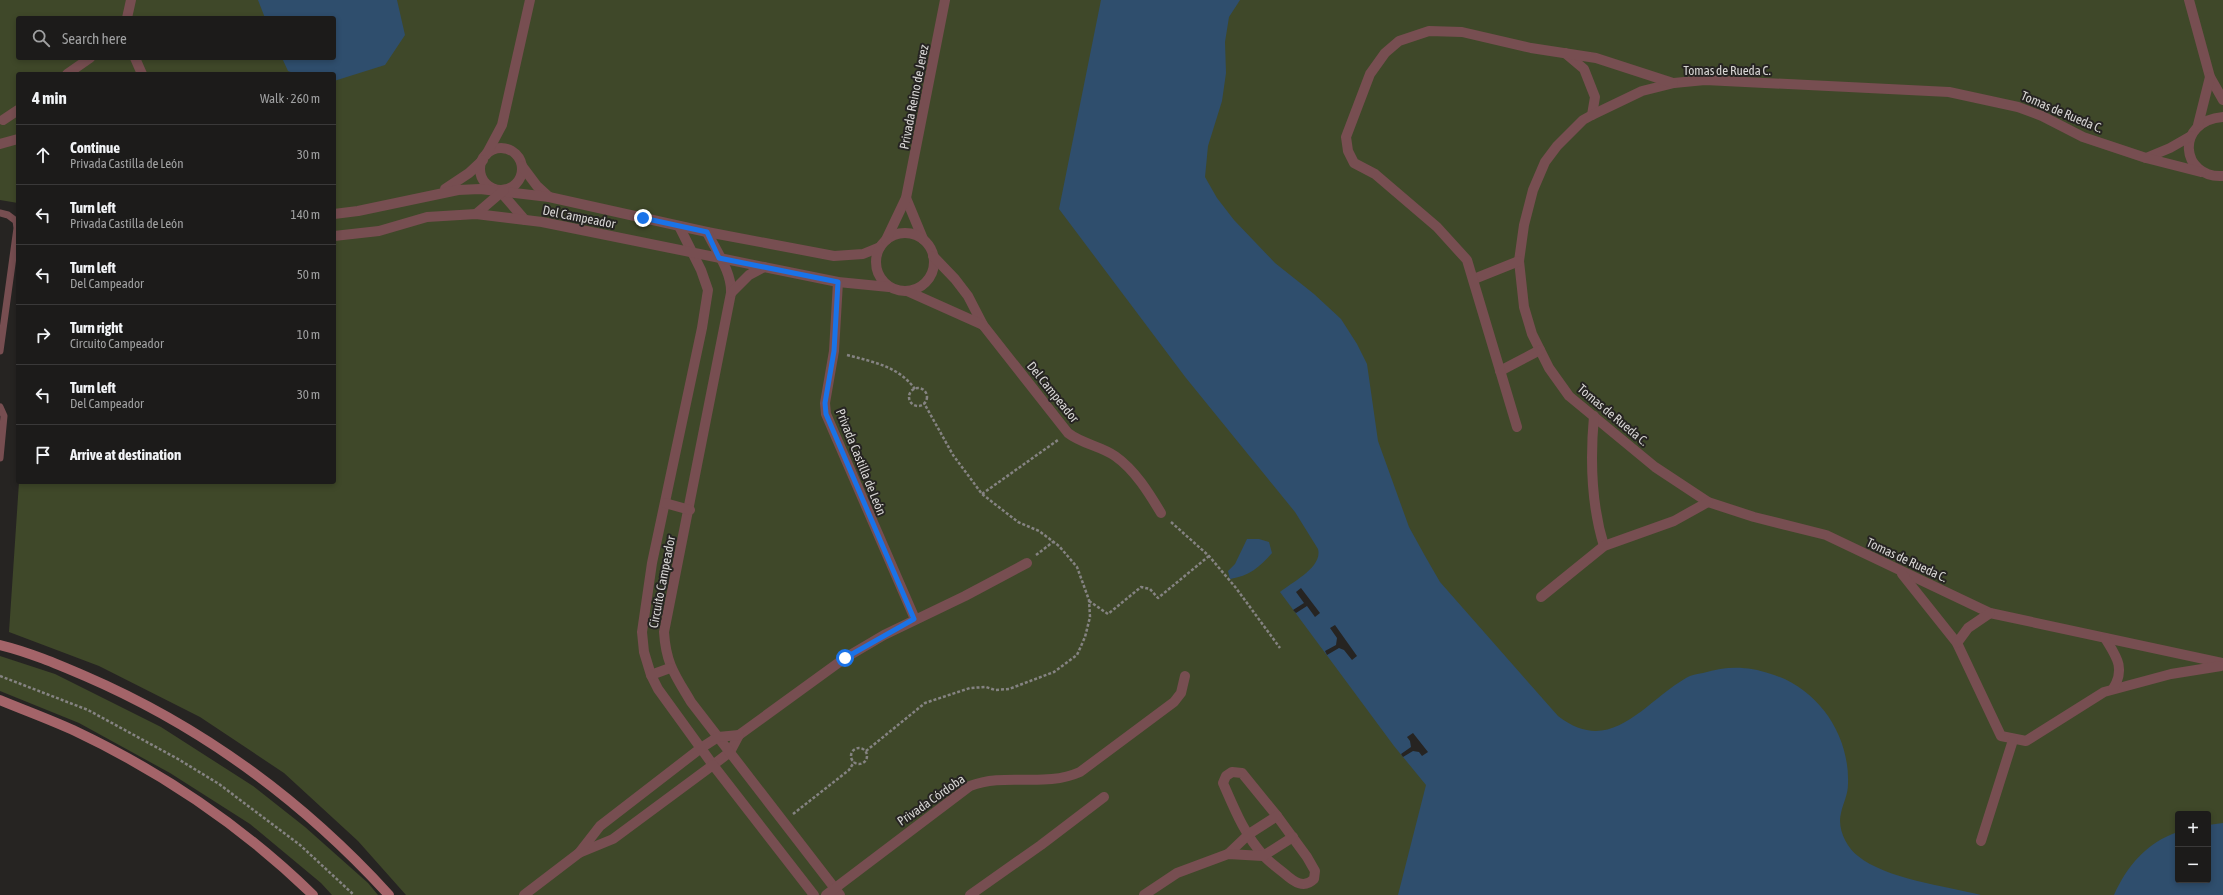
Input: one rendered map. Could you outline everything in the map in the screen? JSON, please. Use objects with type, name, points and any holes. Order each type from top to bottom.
[{"type":"main road","points":[[0,645],[22,650],[108,686],[151,708],[196,734],[279,793],[346,852],[389,895]]},
{"type":"main road","points":[[0,700],[72,730],[173,784],[244,834],[313,895]]},
{"type":"street","points":[[127,16],[131,0]]},
{"type":"street","points":[[525,220],[501,190],[486,184],[481,175],[484,157],[502,125],[530,0]]},
{"type":"street","name":"Privada Reino de Jerez","points":[[883,243],[906,198],[945,0]]},
{"type":"street","points":[[2189,0],[2210,77],[2223,100]]},
{"type":"street","points":[[1517,427],[1474,279],[1467,260],[1438,228],[1375,174],[1354,163],[1348,151],[1346,137],[1370,74],[1384,53],[1399,41],[1429,31],[1462,32],[1530,48],[1596,58],[1674,83]]},
{"type":"street","points":[[1565,53],[1584,69],[1595,97],[1592,115]]},
{"type":"street","points":[[70,72],[87,60]]},
{"type":"street","points":[[80,72],[87,60]]},
{"type":"street","points":[[136,60],[141,72]]},
{"type":"street","points":[[2201,172],[2192,162],[2189,149],[2191,136],[2198,125],[2210,77]]},
{"type":"street","name":"Tomas de Rueda C.","points":[[2220,178],[2146,158],[2084,137],[2042,116],[2018,107],[1949,92],[1705,80],[1674,83],[1642,91],[1592,115],[1583,120],[1562,141],[1545,162],[1534,190],[1524,225],[1519,261],[1524,307],[1532,334],[1549,368],[1569,396],[1656,466],[1708,502],[1754,518],[1826,535],[1901,572],[1990,613],[2223,664]]},
{"type":"street","points":[[1,121],[16,111]]},
{"type":"street","points":[[2198,125],[2210,118],[2223,118]]},
{"type":"street","points":[[1,121],[16,119]]},
{"type":"street","points":[[476,214],[501,190],[519,180],[522,166],[505,140],[502,125]]},
{"type":"street","points":[[2146,158],[2170,148],[2191,136]]},
{"type":"street","points":[[0,144],[16,140]]},
{"type":"street","points":[[484,157],[499,148],[514,152]]},
{"type":"street","name":"Del Campeador","points":[[438,193],[456,184],[484,157]]},
{"type":"street","name":"Del Campeador","points":[[522,166],[537,186],[549,197]]},
{"type":"street","name":"Del Campeador","points":[[336,214],[358,211],[458,190],[501,190],[549,197],[707,232],[834,256],[863,254],[883,243]]},
{"type":"street","points":[[906,198],[923,239],[930,247],[934,266],[931,275],[917,288],[907,291],[889,287],[882,281],[876,264],[883,243],[894,235],[904,233],[914,234],[923,239]]},
{"type":"street","name":"Del Campeador","points":[[336,236],[379,231],[427,217],[476,214],[525,220],[692,254],[764,266],[838,282],[889,287]]},
{"type":"street","name":"Circuito Campeador","points":[[679,226],[703,275],[708,290],[666,503],[652,563],[642,632],[644,652],[651,675],[658,689],[713,765]]},
{"type":"street","name":"Circuito Campeador","points":[[707,232],[731,283],[731,293],[690,510],[664,632],[665,652],[670,668],[691,702],[837,892]]},
{"type":"street","name":"Del Campeador","points":[[933,256],[968,296],[984,325],[1068,433],[1078,441],[1115,456],[1130,469],[1161,513]]},
{"type":"street","points":[[1474,279],[1519,261]]},
{"type":"street","points":[[731,293],[749,275],[764,266]]},
{"type":"street","name":"Privada Castilla de León","points":[[838,282],[834,351],[825,403],[826,414],[914,619]]},
{"type":"street","name":"Del Campeador","points":[[907,291],[984,325]]},
{"type":"street","points":[[1500,371],[1540,350]]},
{"type":"street","points":[[1594,416],[1590,455],[1597,522],[1604,546]]},
{"type":"street","points":[[1541,597],[1604,546],[1674,521],[1708,502]]},
{"type":"street","points":[[666,503],[690,510]]},
{"type":"street","points":[[579,853],[613,839],[730,752],[739,735],[845,658],[914,619],[965,596],[1026,562]]},
{"type":"street","points":[[1901,572],[1957,643],[2001,736],[2013,740],[2026,742],[2104,692],[2171,674],[2223,664]]},
{"type":"street","points":[[1957,643],[1968,628],[1990,613]]},
{"type":"street","points":[[2105,638],[2117,657],[2120,667],[2119,680],[2113,689]]},
{"type":"street","points":[[651,675],[670,668]]},
{"type":"street","name":"Privada Córdoba","points":[[826,895],[837,892],[970,786],[985,780],[1049,780],[1065,778],[1080,772],[1174,702],[1181,693],[1185,676]]},
{"type":"street","points":[[524,895],[579,853],[600,826],[701,748],[718,737],[739,735]]},
{"type":"street","points":[[1981,841],[2013,740]]},
{"type":"street","points":[[713,765],[814,895]]},
{"type":"street","points":[[1232,772],[1242,773],[1277,816],[1315,870],[1314,879],[1310,883],[1301,885],[1263,856],[1235,811],[1223,783],[1226,776],[1232,772]]},
{"type":"street","points":[[970,895],[1041,845],[1104,797]]},
{"type":"street","points":[[1144,895],[1178,873],[1228,854],[1249,834],[1277,816]]},
{"type":"street","points":[[1228,854],[1263,856],[1293,837]]},
{"type":"lane","points":[[0,214],[8,215],[16,221]]},
{"type":"lane","points":[[0,351],[16,235]]},
{"type":"lane","points":[[0,408],[4,416],[0,458]]},
{"type":"path","points":[[834,351],[890,367],[907,378],[914,388]]},
{"type":"path","points":[[914,388],[921,388],[925,392],[927,398],[924,403],[916,406],[910,401],[909,395],[914,388]]},
{"type":"path","points":[[866,751],[925,702],[970,688],[986,686],[995,690],[1009,689],[1054,672],[1077,655],[1085,637],[1090,617],[1089,600],[1077,567],[1053,542],[1039,531],[1018,522],[982,494],[953,455],[924,403]]},
{"type":"path","points":[[982,494],[1068,433]]},
{"type":"path","points":[[1161,513],[1209,556],[1236,588],[1280,648]]},
{"type":"path","points":[[1026,562],[1053,542]]},
{"type":"path","points":[[1089,600],[1108,614],[1141,587],[1150,589],[1158,598],[1209,556]]},
{"type":"path","points":[[0,676],[88,710],[178,759],[218,784],[300,845],[354,895]]},
{"type":"path","points":[[854,762],[851,754],[854,750],[859,748],[866,751]]},
{"type":"path","points":[[854,762],[859,764],[864,762],[868,756],[866,751]]},
{"type":"path","points":[[783,821],[848,770],[854,762]]},
{"type":"green space","points":[[0,0],[2223,0],[2223,895],[406,895],[358,841],[284,773],[200,717],[99,666],[9,632],[19,484],[336,484],[336,72],[16,72],[16,203],[0,200]]},
{"type":"green space","points":[[0,656],[55,674],[161,727],[253,786],[305,827],[368,883],[378,895],[332,895],[321,883],[250,824],[170,773],[79,723],[0,691]]},
{"type":"water","points":[[258,0],[397,0],[405,35],[385,65],[336,80],[336,72],[288,71],[283,60],[336,60],[336,16],[264,16]]},
{"type":"water","points":[[1101,0],[1240,0],[1229,17],[1225,42],[1226,73],[1222,101],[1208,146],[1205,177],[1217,198],[1234,220],[1275,263],[1314,294],[1341,319],[1357,344],[1367,364],[1378,441],[1409,527],[1440,582],[1558,716],[1577,727],[1594,731],[1610,729],[1626,722],[1641,712],[1670,688],[1686,678],[1721,669],[1753,669],[1788,681],[1803,690],[1817,702],[1837,731],[1847,766],[1848,784],[1841,813],[1840,825],[1841,831],[1850,848],[1858,856],[1884,871],[1916,881],[1981,895],[1398,895],[1426,785],[1394,746],[1280,592],[1299,579],[1311,568],[1316,562],[1318,549],[1295,512],[1186,378],[1059,209]]},
{"type":"water","points":[[1247,539],[1259,539],[1269,542],[1272,553],[1254,570],[1243,576],[1230,579],[1228,571],[1235,564]]},
{"type":"water","points":[[2223,823],[2223,895],[2114,895],[2125,874],[2139,856],[2157,842],[2175,833],[2175,883],[2211,883],[2211,825]]},
{"type":"pier","points":[[1301,588],[1320,613],[1315,617],[1307,606],[1296,613],[1293,610],[1304,603],[1296,592]]},
{"type":"pier","points":[[1335,625],[1357,656],[1352,660],[1344,650],[1339,648],[1327,655],[1325,651],[1336,645],[1337,638],[1330,628]]},
{"type":"pier","points":[[1413,733],[1428,752],[1422,756],[1419,752],[1413,751],[1403,757],[1401,754],[1411,747],[1410,741],[1407,737]]},
{"type":"route","points":[[643,218],[707,232],[719,258],[838,282],[834,351],[825,403],[826,414],[914,619],[845,658]]}]
